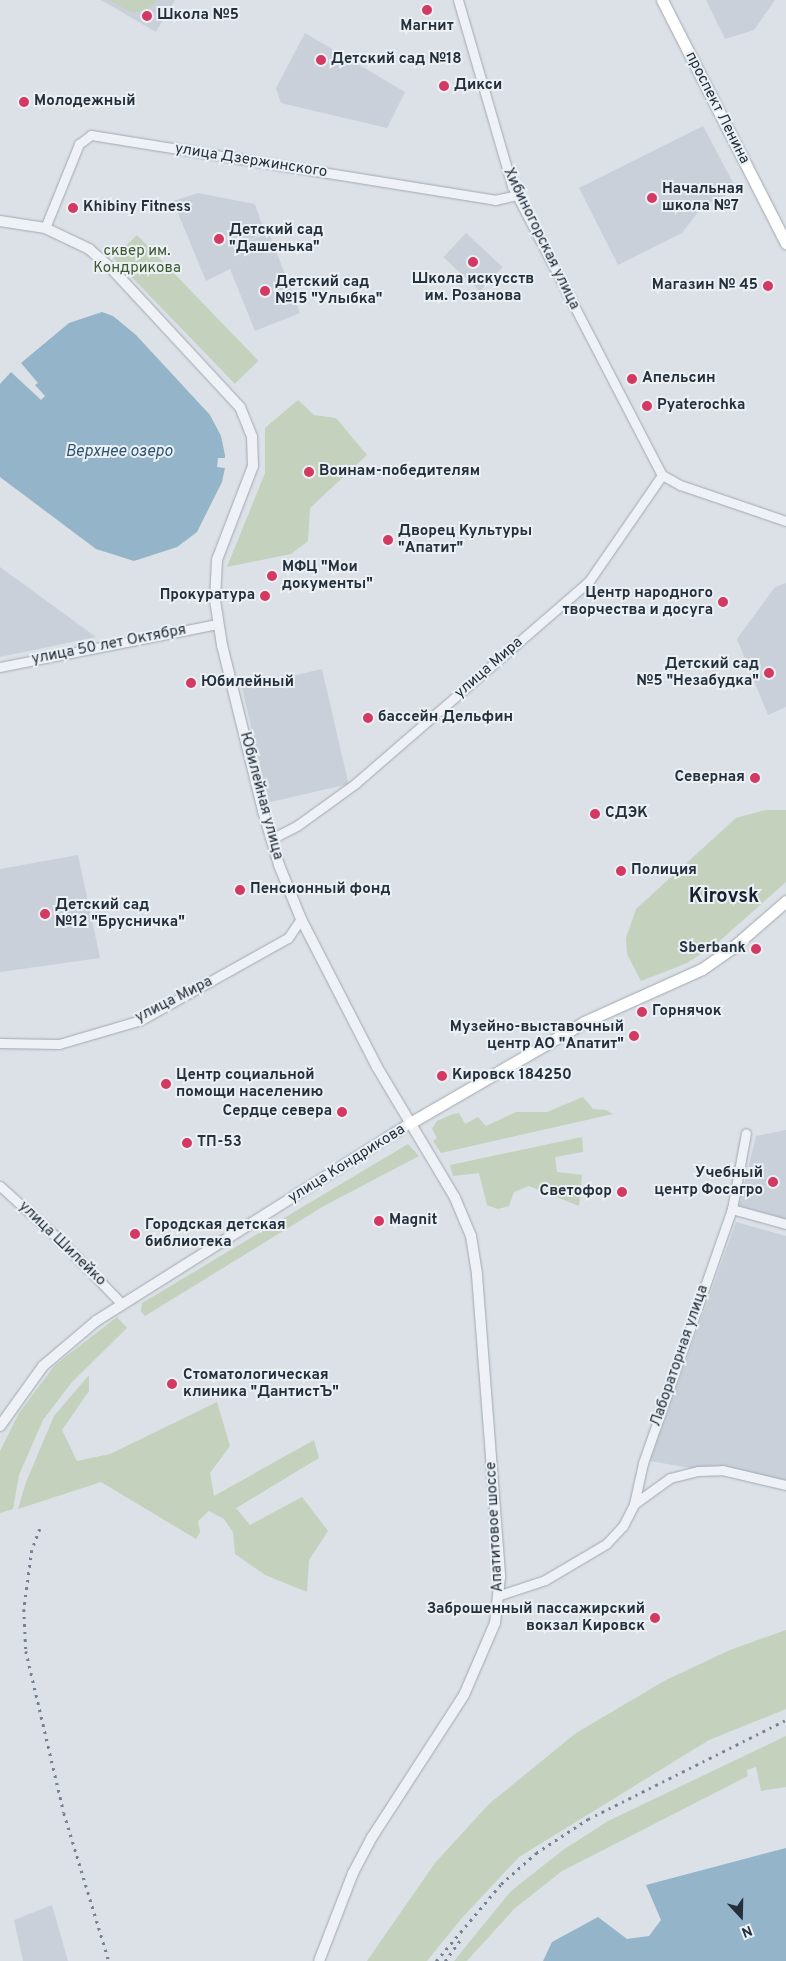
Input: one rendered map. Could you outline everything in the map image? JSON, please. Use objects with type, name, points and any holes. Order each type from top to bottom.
[{"type":"main road","name":"проспект Ленина","points":[[662,0],[786,242]]},
{"type":"main road","points":[[410,1123],[584,1022],[710,964],[786,901]]},
{"type":"street","name":"Хибиногорская улица","points":[[458,0],[504,165],[516,195],[662,475]]},
{"type":"street","name":"улица Дзержинского","points":[[45,228],[79,144],[91,135],[495,200],[516,195]]},
{"type":"street","name":"Юбилейная улица","points":[[0,221],[45,228],[76,242],[105,262],[240,408],[252,437],[254,466],[217,560],[215,586],[218,624],[271,839],[301,919],[368,1051],[410,1123]]},
{"type":"street","points":[[662,475],[680,486],[786,521]]},
{"type":"street","name":"улица Мира","points":[[271,839],[298,825],[356,783],[588,581],[662,475]]},
{"type":"street","name":"улица 50 лет Октября","points":[[0,667],[218,624]]},
{"type":"street","name":"улица Мира","points":[[0,1043],[59,1044],[141,1020],[288,938],[301,919]]},
{"type":"street","name":"Апатитовое шоссе","points":[[319,1961],[353,1874],[372,1837],[464,1695],[495,1623],[500,1596],[480,1309],[471,1236],[443,1176],[410,1123]]},
{"type":"street","name":"улица Кондрикова","points":[[1,1424],[19,1395],[59,1350],[122,1304],[410,1123]]},
{"type":"street","name":"Лабораторная улица","points":[[500,1596],[538,1584],[606,1544],[623,1526],[634,1504],[643,1463],[732,1209],[746,1133]]},
{"type":"street","name":"улица Шилейко","points":[[0,1186],[62,1242],[122,1304]]},
{"type":"street","points":[[732,1209],[786,1224]]},
{"type":"street","name":"Лабораторная улица","points":[[634,1504],[670,1478],[698,1471],[722,1470],[786,1485]]},
{"type":"shaded area","name":"Школа №5","points":[[101,0],[175,0],[156,32]]},
{"type":"shaded area","points":[[706,0],[775,0],[754,30],[725,39]]},
{"type":"shaded area","name":"Детский сад №18","points":[[305,33],[405,92],[387,128],[281,103],[276,88]]},
{"type":"shaded area","name":"Начальная школа №7","points":[[703,126],[737,190],[703,206],[682,233],[618,265],[579,188]]},
{"type":"shaded area","points":[[198,193],[255,204],[265,233],[233,247],[269,233],[300,313],[255,331],[230,269],[206,281],[173,201]]},
{"type":"shaded area","name":"Школа искусств им. Розанова","points":[[466,233],[503,267],[480,291],[443,257]]},
{"type":"shaded area","points":[[0,567],[96,637],[0,657]]},
{"type":"shaded area","name":"Детский сад №5 \"Незабудка\"","points":[[786,583],[786,707],[768,715],[737,639],[775,587]]},
{"type":"shaded area","points":[[322,669],[349,784],[269,802],[242,687]]},
{"type":"shaded area","name":"Детский сад №12 \"Брусничка\"","points":[[78,855],[100,958],[0,972],[0,869]]},
{"type":"shaded area","points":[[786,1130],[786,1219],[739,1206],[756,1136]]},
{"type":"shaded area","points":[[736,1222],[786,1236],[786,1485],[650,1461]]},
{"type":"shaded area","points":[[52,1905],[68,1961],[23,1961],[14,1920]]},
{"type":"green space","points":[[109,0],[157,0],[147,10],[133,13]]},
{"type":"green space","name":"сквер им. Кондрикова","points":[[137,235],[259,361],[235,384],[113,258]]},
{"type":"green space","points":[[298,400],[314,415],[336,418],[367,455],[310,508],[308,541],[291,554],[227,567],[265,473],[265,428]]},
{"type":"green space","points":[[766,810],[786,810],[786,882],[715,945],[687,963],[641,981],[627,954],[626,938],[636,909],[736,818]]},
{"type":"green space","points":[[583,1097],[593,1109],[606,1110],[613,1114],[441,1153],[433,1141],[437,1138],[432,1129],[437,1121],[453,1114],[459,1113],[465,1124],[478,1117],[486,1126],[516,1112],[547,1112]]},
{"type":"green space","points":[[582,1137],[583,1152],[555,1157],[557,1172],[582,1175],[579,1206],[529,1186],[514,1192],[509,1206],[498,1209],[487,1205],[479,1173],[453,1176],[450,1165]]},
{"type":"green space","points":[[408,1144],[419,1156],[322,1207],[145,1316],[141,1311],[142,1303]]},
{"type":"green space","points":[[117,1317],[127,1328],[72,1382],[43,1420],[19,1475],[13,1509],[0,1513],[0,1451],[19,1413],[55,1365]]},
{"type":"green space","points":[[89,1375],[89,1391],[62,1430],[77,1461],[110,1454],[217,1402],[230,1446],[210,1473],[214,1496],[314,1440],[319,1458],[236,1508],[250,1525],[302,1497],[328,1531],[309,1560],[307,1592],[265,1575],[235,1554],[233,1532],[224,1519],[209,1511],[198,1521],[200,1532],[196,1539],[101,1482],[18,1509],[26,1482],[54,1416]]},
{"type":"green space","points":[[786,1630],[786,1709],[709,1740],[519,1857],[461,1919],[427,1961],[367,1961],[435,1863],[489,1804],[576,1733],[666,1680],[730,1650]]},
{"type":"green space","points":[[786,1736],[786,1787],[761,1791],[756,1767],[747,1770],[748,1776],[562,1871],[514,1909],[467,1961],[454,1961],[511,1891],[563,1850],[608,1821]]},
{"type":"water","name":"Верхнее озеро","points":[[102,312],[113,316],[136,335],[210,415],[221,436],[225,455],[225,458],[218,458],[217,467],[225,468],[222,482],[197,532],[177,547],[134,561],[96,549],[0,477],[0,384],[11,372],[41,400],[45,396],[35,385],[38,383],[21,363],[69,323]]},
{"type":"water","points":[[786,1848],[786,1961],[543,1961],[552,1942],[598,1917],[627,1939],[649,1936],[661,1920],[646,1885]]},
{"type":"railway","points":[[40,1529],[32,1550],[24,1609],[26,1651],[64,1813],[109,1961]]},
{"type":"railway","points":[[436,1961],[501,1884],[536,1853],[588,1819],[786,1720]]},
{"type":"railway","points":[[445,1961],[461,1939]]},
{"type":"place","name":"Магнит","points":[[427,10]]},
{"type":"place","name":"Школа №5","points":[[147,16]]},
{"type":"place","name":"Детский сад №18","points":[[321,60]]},
{"type":"place","name":"Дикси","points":[[444,86]]},
{"type":"place","name":"Молодежный","points":[[24,102]]},
{"type":"place","name":"Начальная школа №7","points":[[652,198]]},
{"type":"place","name":"Khibiny Fitness","points":[[73,208]]},
{"type":"place","name":"Детский сад \"Дашенька\"","points":[[219,239]]},
{"type":"place","name":"Школа искусств им. Розанова","points":[[473,262]]},
{"type":"place","name":"Магазин № 45","points":[[768,286]]},
{"type":"place","name":"Детский сад №15 \"Улыбка\"","points":[[265,291]]},
{"type":"place","name":"Апельсин","points":[[632,379]]},
{"type":"place","name":"Pyaterochka","points":[[647,406]]},
{"type":"place","name":"Воинам-победителям","points":[[309,472]]},
{"type":"place","name":"Дворец Культуры \"Апатит\"","points":[[388,540]]},
{"type":"place","name":"МФЦ \"Мои документы\"","points":[[272,576]]},
{"type":"place","name":"Прокуратура","points":[[265,596]]},
{"type":"place","name":"Центр народного творчества и досуга","points":[[723,602]]},
{"type":"place","name":"Детский сад №5 \"Незабудка\"","points":[[769,673]]},
{"type":"place","name":"Юбилейный","points":[[191,683]]},
{"type":"place","name":"бассейн Дельфин","points":[[368,718]]},
{"type":"place","name":"Северная","points":[[755,778]]},
{"type":"place","name":"СДЭК","points":[[595,814]]},
{"type":"place","name":"Полиция","points":[[621,871]]},
{"type":"place","name":"Пенсионный фонд","points":[[240,890]]},
{"type":"place","name":"Детский сад №12 \"Брусничка\"","points":[[45,914]]},
{"type":"place","name":"Sberbank","points":[[756,949]]},
{"type":"place","name":"Горнячок","points":[[642,1012]]},
{"type":"place","name":"Музейно-выставочный центр АО \"Апатит\"","points":[[634,1036]]},
{"type":"place","name":"Кировск 184250","points":[[442,1076]]},
{"type":"place","name":"Центр социальной помощи населению","points":[[166,1084]]},
{"type":"place","name":"Сердце севера","points":[[342,1112]]},
{"type":"place","name":"ТП-53","points":[[187,1143]]},
{"type":"place","name":"Учебный центр Фосагро","points":[[773,1182]]},
{"type":"place","name":"Светофор","points":[[622,1192]]},
{"type":"place","name":"Magnit","points":[[379,1221]]},
{"type":"place","name":"Городская детская библиотека","points":[[135,1234]]},
{"type":"place","name":"Стоматологическая клиника \"ДантистЪ\"","points":[[172,1384]]},
{"type":"place","name":"Заброшенный пассажирский вокзал Кировск","points":[[655,1618]]},
{"type":"district","name":"Kirovsk","points":[[724,897]]}]
